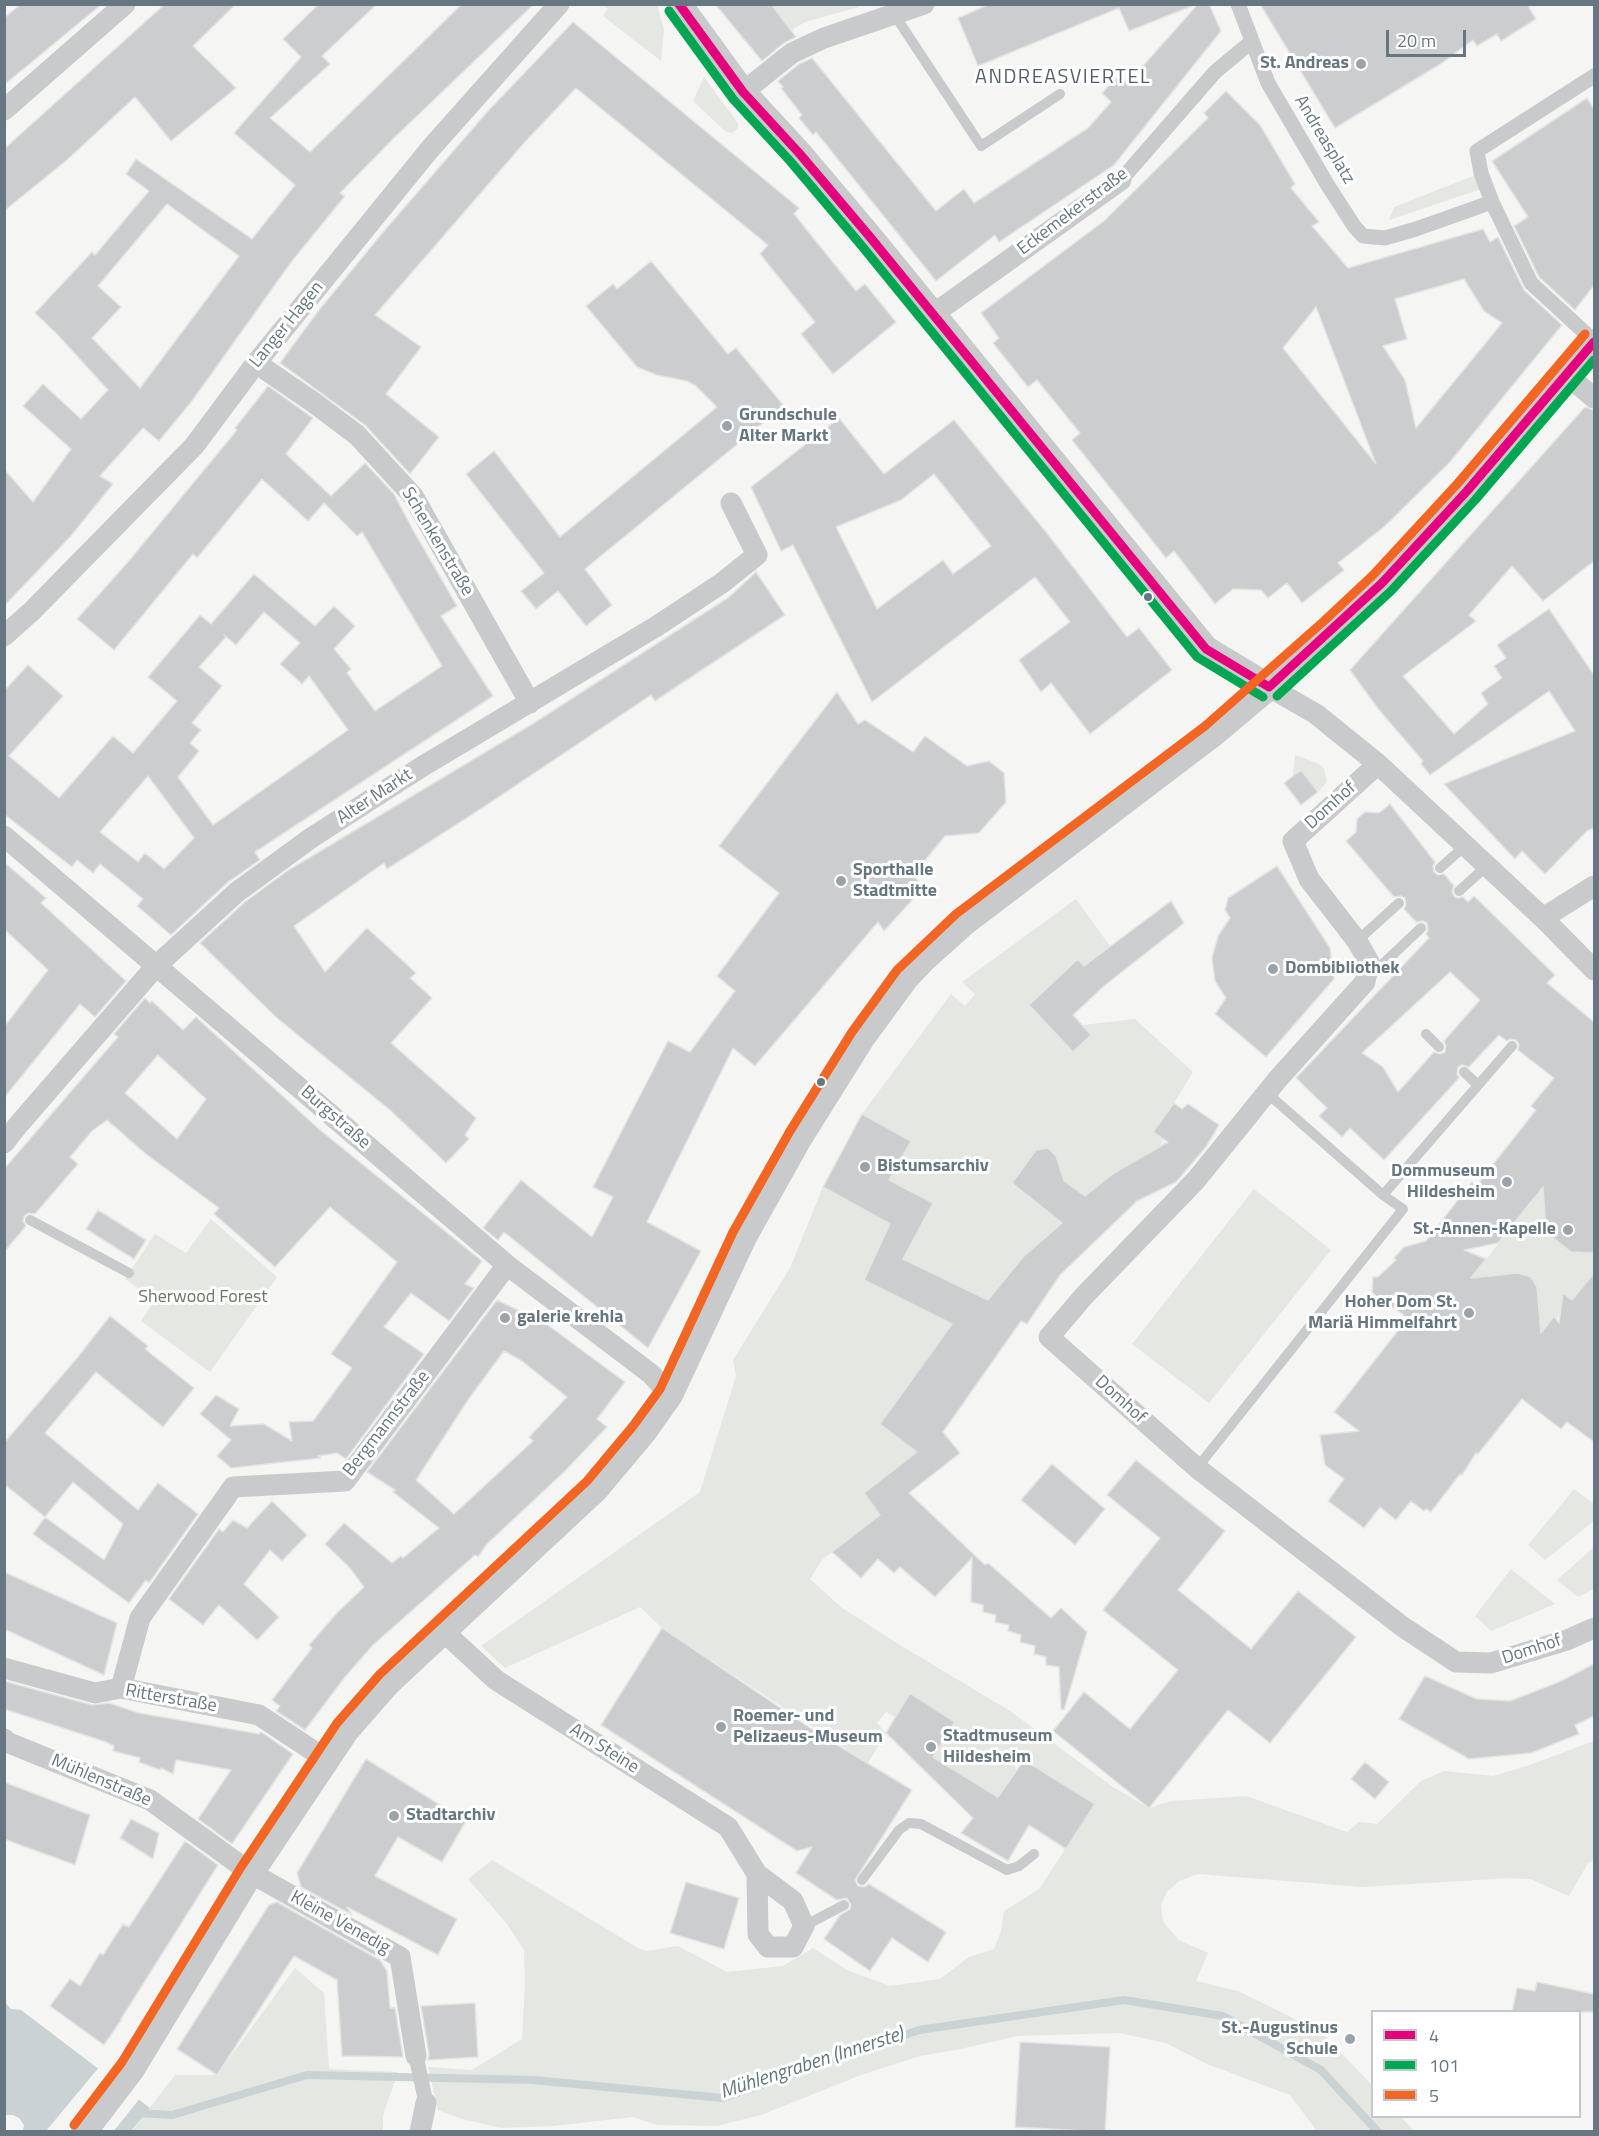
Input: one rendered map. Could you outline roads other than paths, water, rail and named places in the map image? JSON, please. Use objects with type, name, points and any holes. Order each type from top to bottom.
[{"type":"street","points":[[4,110],[125,4]]},
{"type":"street","name":"Langer Hagen","points":[[4,636],[40,603],[194,446],[256,363],[430,149],[559,4]]},
{"type":"street","points":[[679,4],[743,92],[835,195],[1206,650],[1316,714],[1378,764],[1544,918],[1594,970]]},
{"type":"street","points":[[743,92],[792,53],[824,38],[924,4]]},
{"type":"street","name":"Andreasplatz","points":[[1238,4],[1268,83],[1327,184],[1363,236],[1385,238],[1416,230],[1492,202]]},
{"type":"street","name":"Eckemekerstraße","points":[[932,315],[1121,180],[1215,72],[1251,42]]},
{"type":"street","points":[[84,2132],[132,2069],[251,1873],[346,1731],[388,1683],[536,1548],[596,1489],[622,1460],[670,1395],[760,1205],[862,1038],[906,978],[924,958],[963,924],[1190,753],[1269,687],[1382,583],[1467,491],[1594,341],[1531,283],[1492,202],[1481,172],[1477,151],[1594,76]]},
{"type":"street","name":"Schenkenstraße","points":[[256,363],[357,435],[413,496],[530,704]]},
{"type":"street","points":[[1567,375],[1594,398]]},
{"type":"street","name":"Alter Markt","points":[[4,1143],[157,965],[237,892],[311,838],[423,766],[657,626],[722,583],[757,555],[731,502]]},
{"type":"street","name":"Domhof","points":[[1378,764],[1293,841],[1310,879],[1357,940],[1369,962],[1365,982],[1267,1093],[1196,1180],[1083,1297],[1049,1337],[1197,1468],[1403,1627],[1456,1662],[1491,1663],[1567,1640],[1594,1628]]},
{"type":"street","name":"Burgstraße","points":[[4,836],[507,1265],[651,1374],[670,1395]]},
{"type":"street","points":[[1544,918],[1594,886]]},
{"type":"street","name":"Bergmannstraße","points":[[121,1688],[140,1618],[232,1487],[345,1482],[507,1265]]},
{"type":"street","name":"Am Steine","points":[[443,1631],[496,1680],[728,1827],[756,1874],[793,1901],[804,1926],[793,1947],[768,1947],[758,1934],[756,1874]]},
{"type":"street","name":"Ritterstraße","points":[[4,1668],[95,1693],[121,1688],[258,1715],[327,1760]]},
{"type":"street","name":"Mühlenstraße","points":[[4,1739],[150,1800],[251,1873]]},
{"type":"street","name":"Kleine Venedig","points":[[251,1873],[400,1957],[426,2103],[420,2132]]},
{"type":"lane","points":[[894,14],[981,146],[1060,94]]},
{"type":"lane","points":[[1440,868],[1467,845]]},
{"type":"lane","points":[[1459,891],[1488,866]]},
{"type":"lane","points":[[1357,940],[1400,903]]},
{"type":"lane","name":"Domhof","points":[[1365,982],[1420,928]]},
{"type":"lane","points":[[1426,1034],[1439,1047]]},
{"type":"lane","points":[[1383,1195],[1512,1046]]},
{"type":"lane","points":[[1464,1072],[1478,1085]]},
{"type":"lane","points":[[1197,1468],[1404,1209],[1383,1195],[1267,1093]]},
{"type":"lane","points":[[30,1220],[129,1273]]},
{"type":"lane","points":[[862,1880],[899,1830],[909,1823],[921,1824],[1007,1870],[1019,1866],[1034,1854]]},
{"type":"lane","points":[[804,1926],[844,1905]]},
{"type":"waterway","name":"Mühlengraben (Innerste)","points":[[136,2113],[172,2115],[307,2075],[533,2080],[723,2098],[919,2030],[1124,2000],[1223,2016],[1321,2070],[1378,2132]]},
{"type":"place","name":"St. Andreas","points":[[1361,64]]},
{"type":"place","name":"Grundschule Alter Markt","points":[[727,426]]},
{"type":"place","name":"Sporthalle Stadtmitte","points":[[841,881]]},
{"type":"place","name":"Dombibliothek","points":[[1273,969]]},
{"type":"place","name":"Bistumsarchiv","points":[[865,1167]]},
{"type":"place","name":"Dommuseum Hildesheim","points":[[1507,1182]]},
{"type":"place","name":"St.-Annen-Kapelle","points":[[1568,1230]]},
{"type":"place","name":"Hoher Dom St. Mariä Himmelfahrt","points":[[1469,1313]]},
{"type":"place","name":"galerie krehla","points":[[505,1318]]},
{"type":"place","name":"Roemer- und Pelizaeus-Museum","points":[[721,1727]]},
{"type":"place","name":"Stadtmuseum Hildesheim","points":[[931,1747]]},
{"type":"place","name":"Stadtarchiv","points":[[394,1816]]},
{"type":"place","name":"St.-Augustinus Schule","points":[[1350,2039]]},
{"type":"district","name":"ANDREASVIERTEL","points":[[1063,78]]},
{"type":"park label","name":"Sherwood Forest","points":[[203,1298]]}]
